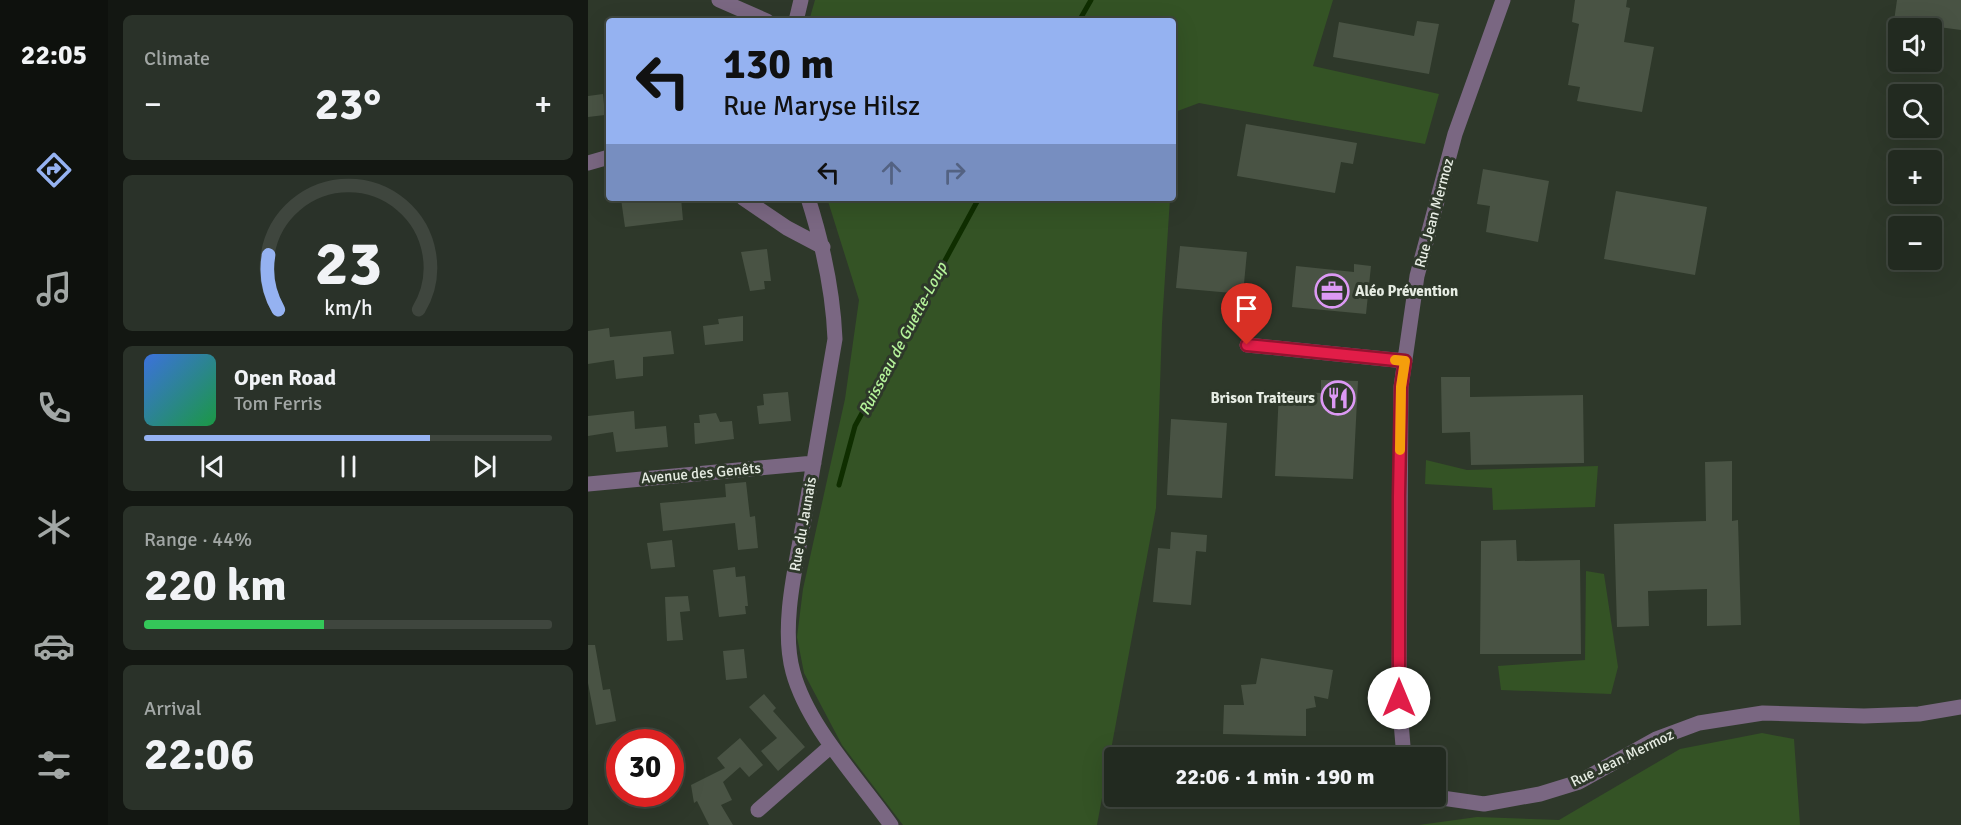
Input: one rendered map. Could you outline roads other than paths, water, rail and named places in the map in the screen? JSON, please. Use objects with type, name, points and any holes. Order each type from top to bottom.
[{"type":"street","points":[[719,0],[760,18]]},
{"type":"street","points":[[797,18],[801,0]]},
{"type":"street","name":"Rue Jean Mermoz","points":[[1403,747],[1399,698],[1401,387],[1417,276],[1452,145],[1503,0]]},
{"type":"street","points":[[588,163],[606,157]]},
{"type":"street","points":[[747,201],[787,228],[823,247]]},
{"type":"street","name":"Rue du Jaunais","points":[[809,201],[823,247],[834,303],[835,339],[795,576],[789,651],[794,673],[831,746],[891,825]]},
{"type":"street","points":[[1247,345],[1405,361]]},
{"type":"street","name":"Avenue des Genêts","points":[[588,484],[814,463]]},
{"type":"street","name":"Rue Jean Mermoz","points":[[1446,799],[1484,804],[1540,794],[1579,782],[1656,739],[1699,723],[1763,713],[1864,716],[1919,714],[1961,707]]},
{"type":"street","points":[[758,810],[831,746]]},
{"type":"waterway","name":"Ruisseau de Guette-Loup","points":[[1081,18],[1091,0]]},
{"type":"waterway","name":"Ruisseau de Guette-Loup","points":[[839,485],[855,426],[977,201]]},
{"type":"place","name":"Aléo Prévention","points":[[1332,291]]},
{"type":"place","name":"Brison Traiteurs","points":[[1338,398]]}]
